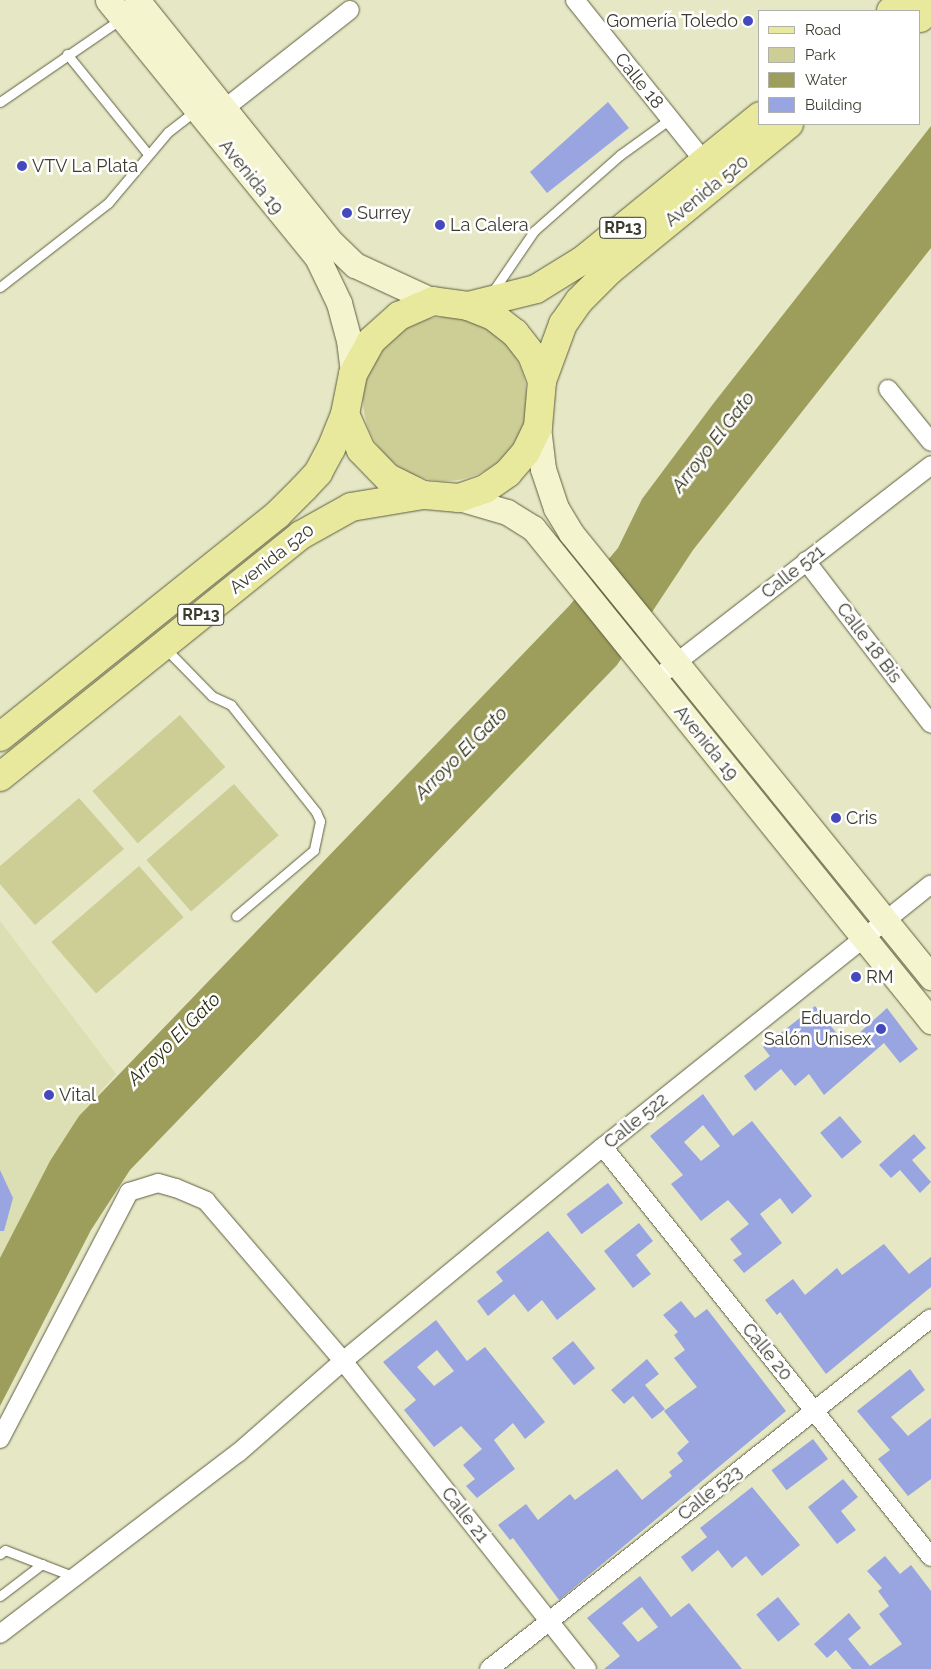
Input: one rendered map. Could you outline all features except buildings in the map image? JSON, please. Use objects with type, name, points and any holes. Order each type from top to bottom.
[{"type":"main road","points":[[892,10],[905,0]]},
{"type":"main road","name":"Avenida 19","points":[[122,6],[224,109],[332,243],[355,265],[433,301]]},
{"type":"main road","name":"Avenida 19","points":[[122,6],[197,110],[316,257],[339,303],[349,340],[353,374]]},
{"type":"main road","points":[[921,17],[931,8]]},
{"type":"main road","name":"Avenida 520","points":[[476,304],[536,289],[583,260],[758,118]]},
{"type":"main road","name":"Avenida 520","points":[[542,381],[563,324],[579,301],[610,270],[789,125]]},
{"type":"main road","name":"RP13","points":[[433,301],[476,304],[515,333],[532,355],[542,381],[538,427],[526,452],[508,473],[485,488],[459,498],[423,495],[388,478],[361,450],[345,414],[353,374],[371,341],[399,316],[433,301]]},
{"type":"main road","name":"Avenida 520","points":[[0,737],[278,515],[318,473],[345,414]]},
{"type":"main road","name":"Avenida 19","points":[[538,427],[543,469],[556,508],[571,534],[600,567],[674,664],[931,977]]},
{"type":"main road","name":"Avenida 520","points":[[0,777],[323,520],[351,507],[423,495]]},
{"type":"main road","name":"Avenida 19","points":[[459,498],[507,512],[533,528],[931,1020]]},
{"type":"street","name":"Calle 18","points":[[575,0],[704,161]]},
{"type":"street","points":[[224,109],[350,10]]},
{"type":"street","points":[[888,389],[931,442]]},
{"type":"street","name":"Calle 521","points":[[656,680],[674,664],[931,465]]},
{"type":"street","name":"Calle 18 Bis","points":[[806,561],[931,724]]},
{"type":"street","name":"Calle 522","points":[[0,1634],[238,1453],[343,1361],[603,1147],[931,884]]},
{"type":"street","name":"Calle 20","points":[[603,1147],[931,1557]]},
{"type":"street","name":"Calle 21","points":[[0,1439],[129,1192],[158,1183],[206,1201],[343,1361],[587,1669]]},
{"type":"street","name":"Calle 523","points":[[490,1669],[813,1410],[931,1318]]},
{"type":"lane","points":[[0,102],[67,54],[122,6]]},
{"type":"lane","points":[[67,54],[148,154]]},
{"type":"lane","points":[[0,287],[108,203],[148,154],[178,124],[197,110]]},
{"type":"lane","points":[[476,304],[534,231],[620,155],[670,119]]},
{"type":"lane","points":[[163,646],[212,696],[230,705],[316,812],[320,821],[314,850],[236,916]]},
{"type":"lane","points":[[2,1550],[76,1577]]},
{"type":"lane","points":[[0,1596],[42,1564]]},
{"type":"shaded area","name":"Vital","points":[[0,921],[116,1074],[79,1116],[0,1265]]},
{"type":"green space","points":[[445,317],[476,323],[503,341],[521,368],[527,399],[521,430],[503,457],[476,475],[445,481],[414,475],[387,457],[369,430],[363,399],[369,368],[387,341],[414,323]]},
{"type":"green space","points":[[180,715],[225,767],[138,843],[92,791]]},
{"type":"green space","points":[[234,784],[279,835],[191,911],[146,860]]},
{"type":"green space","points":[[79,798],[124,849],[35,925],[0,884],[0,866]]},
{"type":"green space","points":[[139,866],[184,917],[96,993],[51,942]]},
{"type":"water","name":"Arroyo El Gato","points":[[931,126],[931,248],[693,550],[617,665],[130,1170],[91,1230],[0,1406],[0,1258],[50,1161],[79,1116],[569,606],[618,548],[642,499],[713,404]]},
{"type":"place","name":"Gomería Toledo","points":[[748,21]]},
{"type":"place","name":"VTV La Plata","points":[[22,166]]},
{"type":"place","name":"Surrey","points":[[347,213]]},
{"type":"place","name":"La Calera","points":[[440,225]]},
{"type":"place","name":"Cris","points":[[836,818]]},
{"type":"place","name":"RM","points":[[856,977]]},
{"type":"place","name":"Eduardo Salón Unisex","points":[[881,1029]]},
{"type":"place","name":"Vital","points":[[49,1095]]}]
